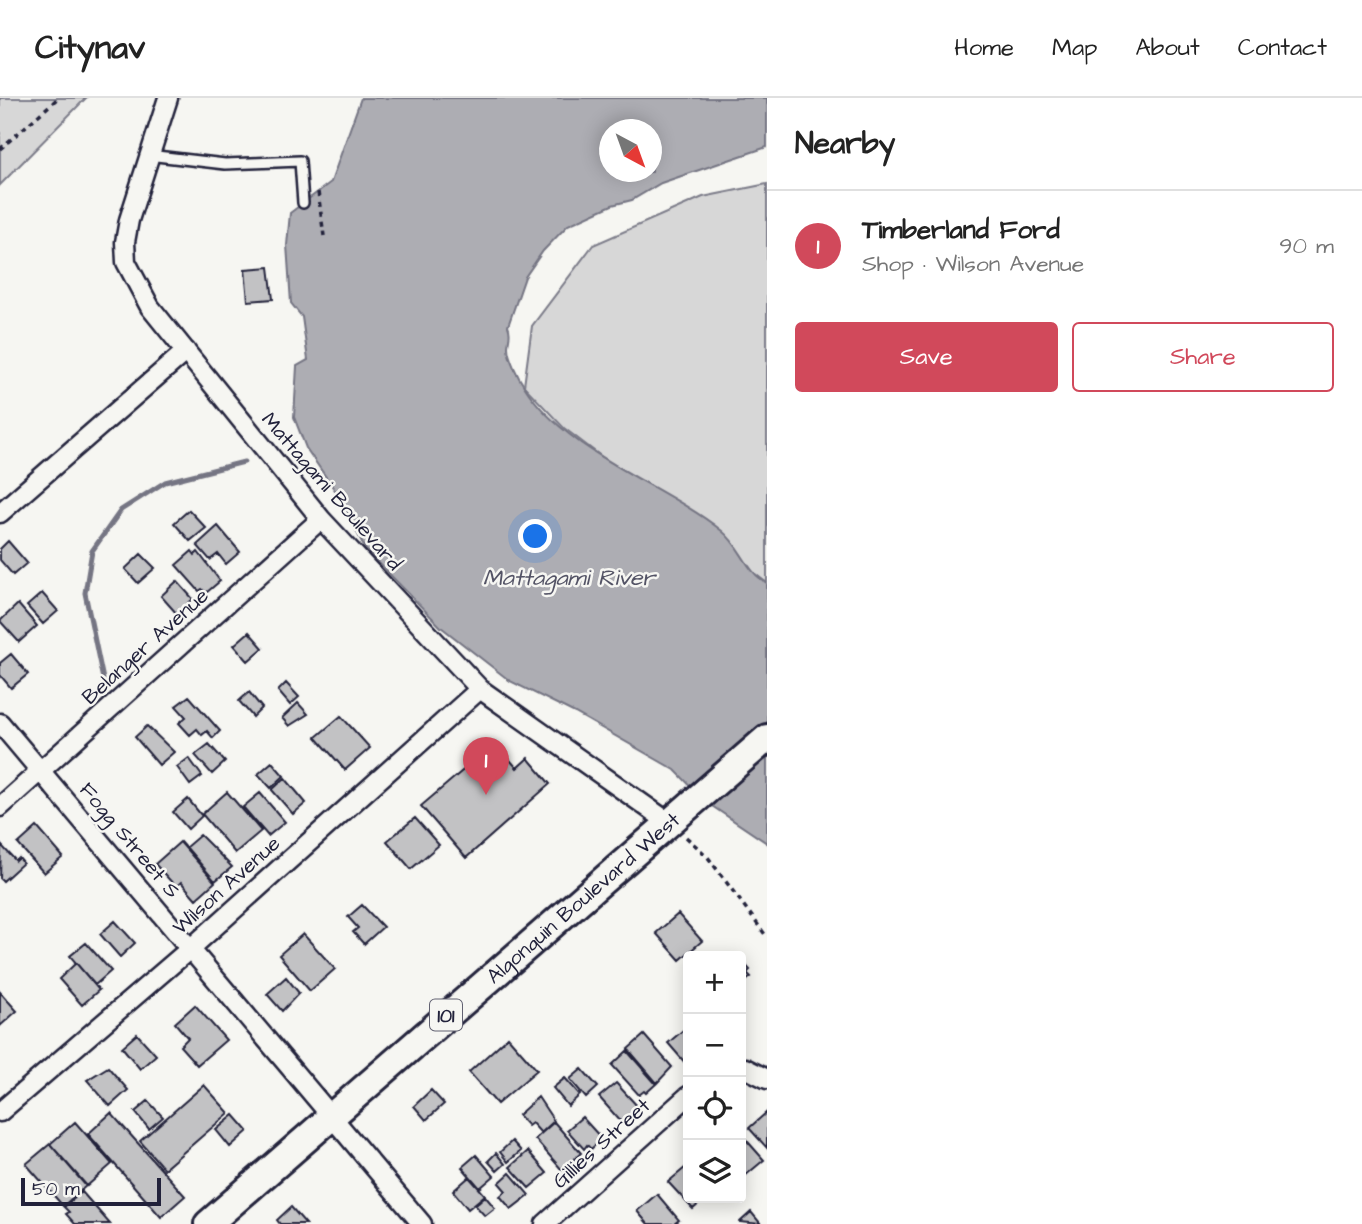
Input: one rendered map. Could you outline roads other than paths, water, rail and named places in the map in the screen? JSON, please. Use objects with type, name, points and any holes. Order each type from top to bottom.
[{"type":"main road","name":"Algonquin Boulevard West","points":[[208,1224],[767,738]]},
{"type":"street","name":"Mattagami Boulevard","points":[[168,98],[129,220],[126,262],[150,306],[321,519],[480,690],[679,817]]},
{"type":"street","points":[[0,513],[186,352]]},
{"type":"street","name":"Belanger Avenue","points":[[0,807],[321,519]]},
{"type":"street","name":"Wilson Avenue","points":[[0,1112],[191,948],[480,690]]},
{"type":"street","name":"Fogg Street S","points":[[0,723],[422,1224]]},
{"type":"street","points":[[746,1068],[767,1079]]},
{"type":"street","name":"Gillies Street","points":[[545,1224],[683,1100]]},
{"type":"lane","points":[[148,156],[225,164],[300,161],[303,203]]},
{"type":"water","name":"Mattagami River","points":[[361,98],[767,98],[767,147],[661,183],[632,200],[612,205],[568,225],[543,251],[525,277],[508,326],[508,351],[524,386],[542,410],[564,430],[722,531],[754,572],[767,583],[767,843],[706,802],[675,770],[575,713],[510,681],[441,627],[365,549],[341,499],[306,448],[294,417],[297,366],[308,360],[302,317],[291,303],[287,245],[290,213],[331,182]]},
{"type":"waterway","points":[[105,689],[85,593],[92,551],[121,510],[165,482],[244,462]]},
{"type":"place","name":"Timberland Ford","points":[[486,795]]}]
